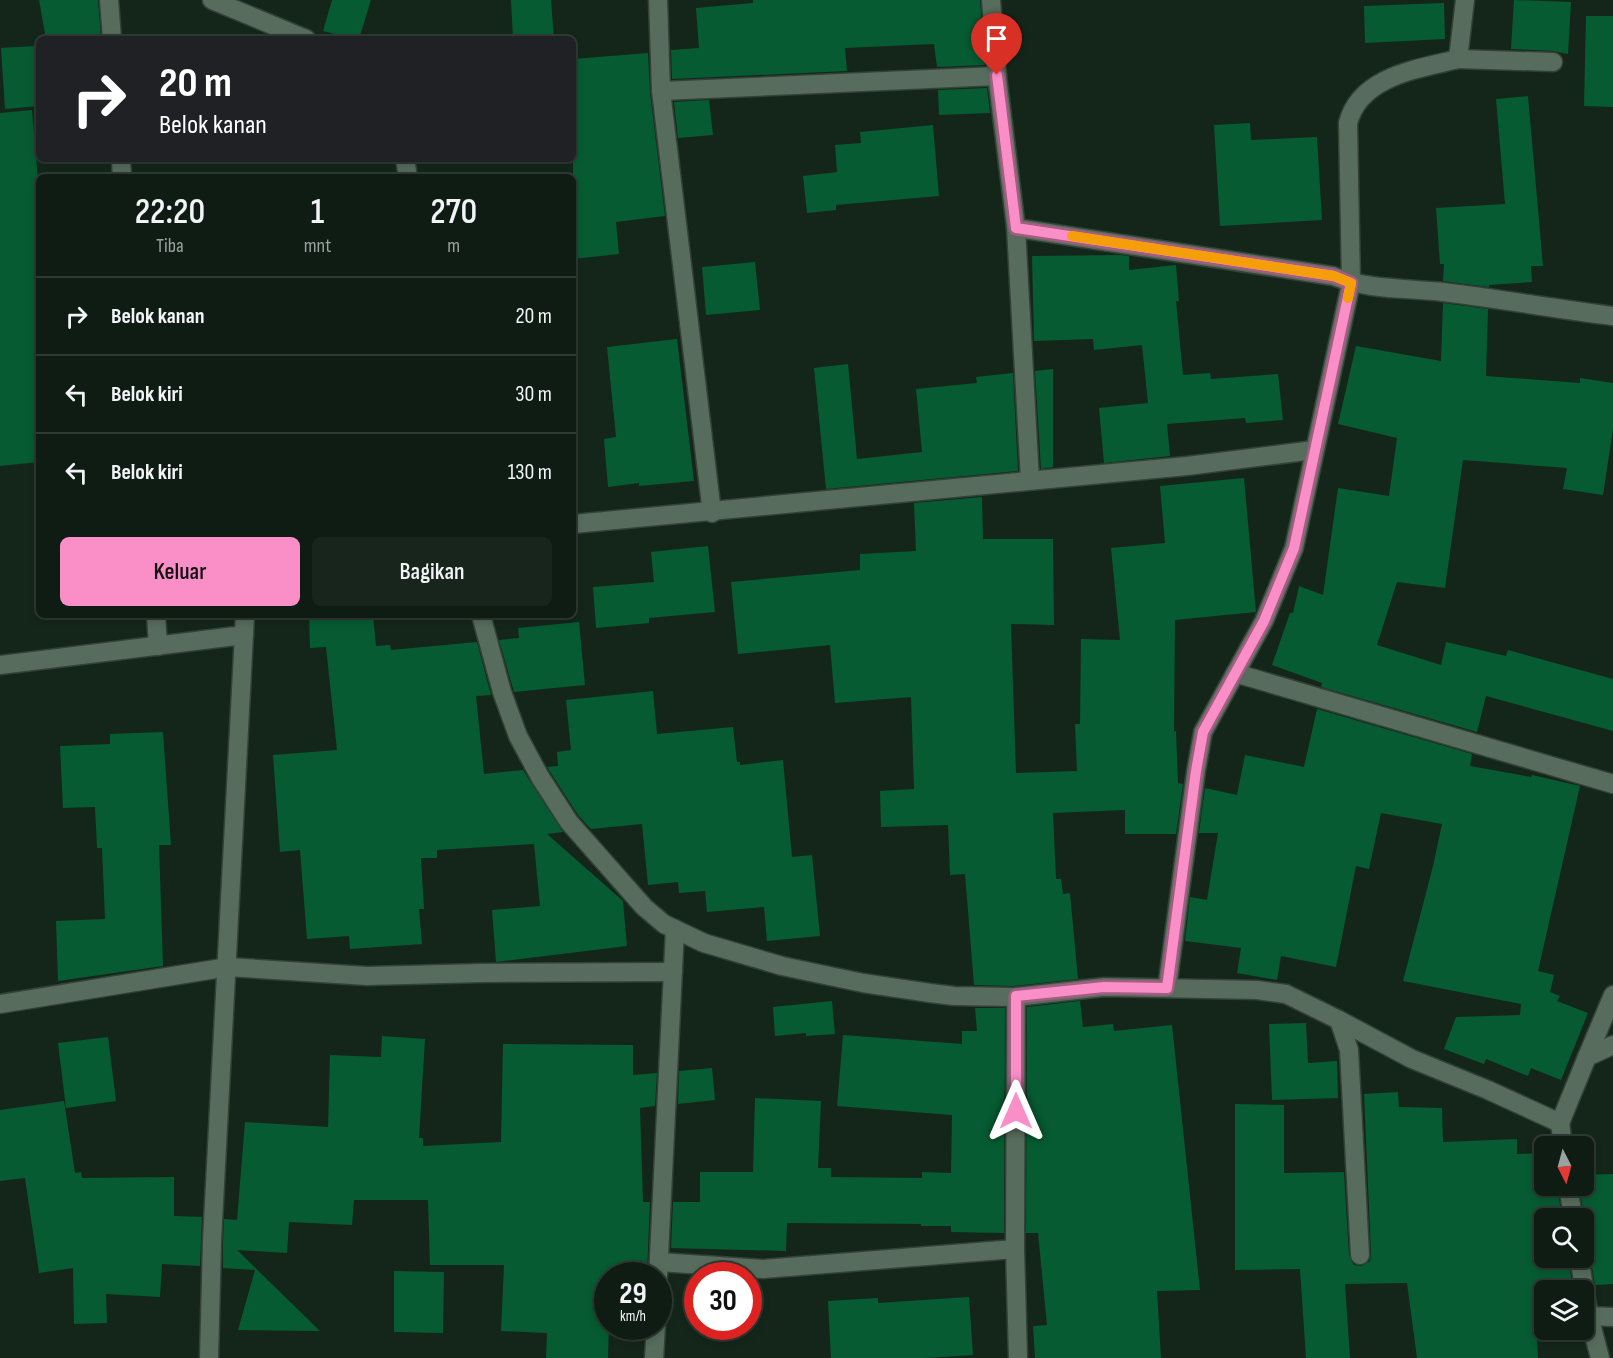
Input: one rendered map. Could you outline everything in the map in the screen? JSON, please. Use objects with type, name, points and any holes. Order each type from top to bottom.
[{"type":"street","points":[[109,0],[112,36]]},
{"type":"street","points":[[212,0],[299,36]]},
{"type":"street","points":[[658,0],[661,91],[712,513]]},
{"type":"street","points":[[991,0],[997,75],[1016,228],[1030,480]]},
{"type":"street","points":[[1458,59],[1465,0]]},
{"type":"street","points":[[1167,988],[1203,732],[1264,621],[1294,548],[1351,283],[1348,123],[1351,111],[1360,98],[1390,77],[1458,59],[1553,62]]},
{"type":"street","points":[[661,91],[997,75]]},
{"type":"street","points":[[1016,228],[1334,276],[1351,283],[1442,292],[1613,316]]},
{"type":"street","points":[[576,524],[712,513],[1187,466],[1314,450]]},
{"type":"street","points":[[156,618],[158,646]]},
{"type":"street","points":[[209,1358],[212,1241],[245,618]]},
{"type":"street","points":[[482,618],[518,736],[568,822],[644,907],[664,924],[704,943],[782,966],[863,983],[954,996],[1016,996],[1104,987],[1257,990],[1286,994],[1412,1059],[1560,1123]]},
{"type":"street","points":[[0,665],[244,635]]},
{"type":"street","points":[[1235,673],[1613,784]]},
{"type":"street","points":[[659,1262],[675,929]]},
{"type":"street","points":[[0,1004],[228,967],[367,976],[673,972]]},
{"type":"street","points":[[1562,1136],[1560,1123],[1613,995]]},
{"type":"street","points":[[1016,996],[1017,1358]]},
{"type":"street","points":[[1339,1020],[1349,1050],[1360,1255]]},
{"type":"street","points":[[1587,1057],[1613,1045]]},
{"type":"street","points":[[672,1269],[763,1269],[1015,1249]]},
{"type":"street","points":[[1594,1316],[1613,1317]]},
{"type":"street","points":[[1594,1335],[1600,1358]]},
{"type":"street","points":[[654,1358],[655,1340]]},
{"type":"building","points":[[39,0],[98,0],[101,36],[45,36]]},
{"type":"building","points":[[332,0],[371,0],[360,36],[342,36],[323,31]]},
{"type":"building","points":[[511,0],[551,0],[554,36],[513,36]]},
{"type":"building","points":[[753,0],[980,0],[985,65],[937,67],[934,44],[845,48],[847,71],[672,79],[671,50],[699,48],[696,8],[753,3]]},
{"type":"building","points":[[1514,0],[1571,2],[1568,54],[1511,49]]},
{"type":"building","points":[[1444,3],[1445,39],[1365,43],[1364,6]]},
{"type":"building","points":[[1586,16],[1613,16],[1613,107],[1584,106]]},
{"type":"building","points":[[35,46],[36,106],[5,109],[1,48]]},
{"type":"building","points":[[648,53],[650,92],[665,216],[616,222],[619,254],[576,259],[576,174],[573,174],[573,162],[576,162],[576,59]]},
{"type":"building","points":[[987,88],[990,113],[939,115],[938,90]]},
{"type":"building","points":[[1528,96],[1543,266],[1531,266],[1532,282],[1489,285],[1489,287],[1443,281],[1444,264],[1440,264],[1436,208],[1505,204],[1496,99]]},
{"type":"building","points":[[709,100],[713,135],[678,138],[674,102]]},
{"type":"building","points":[[32,110],[37,174],[36,462],[0,466],[0,113]]},
{"type":"building","points":[[1250,123],[1251,140],[1317,137],[1322,220],[1220,226],[1214,125]]},
{"type":"building","points":[[933,125],[939,196],[836,205],[836,210],[807,213],[803,176],[837,172],[835,145],[861,143],[860,132]]},
{"type":"building","points":[[1032,256],[1129,256],[1129,270],[1176,265],[1179,301],[1176,301],[1183,375],[1210,373],[1211,379],[1278,374],[1283,420],[1246,423],[1245,418],[1167,424],[1170,456],[1104,463],[1099,408],[1148,403],[1142,345],[1094,350],[1093,339],[1034,341]]},
{"type":"building","points":[[755,262],[760,310],[706,315],[702,267]]},
{"type":"building","points":[[1443,303],[1488,309],[1486,376],[1580,383],[1580,378],[1613,383],[1613,429],[1603,495],[1563,489],[1567,468],[1463,460],[1445,588],[1397,582],[1377,645],[1441,665],[1446,642],[1506,656],[1508,650],[1613,679],[1613,731],[1486,696],[1477,732],[1321,687],[1322,683],[1272,665],[1290,613],[1293,613],[1299,586],[1323,595],[1338,488],[1389,496],[1397,438],[1338,424],[1356,346],[1441,361]]},
{"type":"building","points":[[677,339],[694,481],[639,486],[639,483],[608,487],[604,439],[616,437],[607,347]]},
{"type":"building","points":[[848,364],[857,459],[922,452],[916,389],[977,383],[976,377],[1013,373],[1018,471],[826,489],[814,368]]},
{"type":"building","points":[[1053,369],[1053,467],[1041,469],[1035,371]]},
{"type":"building","points":[[1244,478],[1256,612],[1175,620],[1174,731],[1176,731],[1178,783],[1183,784],[1176,834],[1125,834],[1125,810],[1053,813],[1056,879],[1061,879],[1063,894],[1070,893],[1078,979],[1014,986],[974,985],[965,874],[950,875],[948,825],[881,827],[880,791],[914,789],[911,697],[835,703],[830,645],[738,654],[731,582],[860,570],[860,554],[916,551],[914,503],[982,497],[983,539],[1053,539],[1054,625],[1011,624],[1016,773],[1077,771],[1075,724],[1080,724],[1081,639],[1120,640],[1111,548],[1165,543],[1160,486]]},
{"type":"building","points":[[708,546],[715,612],[649,618],[649,623],[596,628],[593,587],[654,582],[651,552]]},
{"type":"building","points":[[309,618],[373,618],[376,646],[390,645],[391,650],[477,642],[491,695],[476,696],[484,774],[523,770],[563,832],[547,834],[623,901],[627,946],[496,962],[492,910],[540,906],[534,844],[437,850],[437,858],[421,858],[424,909],[419,909],[422,944],[350,949],[349,936],[307,939],[300,850],[280,852],[273,755],[337,750],[326,647],[310,648]]},
{"type":"building","points":[[579,622],[585,685],[514,692],[499,640],[519,638],[518,628]]},
{"type":"building","points":[[653,691],[657,734],[733,727],[737,762],[740,762],[740,765],[783,760],[792,857],[812,855],[820,936],[767,941],[764,907],[707,912],[705,891],[679,893],[678,882],[648,885],[642,824],[591,829],[578,815],[547,767],[558,766],[557,752],[571,750],[566,700]]},
{"type":"building","points":[[1317,709],[1472,754],[1470,766],[1531,777],[1532,775],[1580,786],[1538,971],[1554,975],[1550,992],[1560,996],[1557,1001],[1588,1013],[1561,1080],[1531,1068],[1528,1076],[1486,1059],[1484,1064],[1444,1049],[1456,1017],[1520,1015],[1521,1004],[1403,981],[1442,824],[1381,813],[1369,869],[1356,866],[1336,967],[1281,956],[1277,980],[1237,973],[1241,948],[1185,941],[1190,897],[1207,900],[1218,833],[1199,833],[1205,788],[1237,795],[1245,755],[1304,767]]},
{"type":"building","points":[[163,732],[171,845],[159,845],[163,966],[58,981],[56,921],[105,919],[102,848],[97,848],[95,807],[63,808],[60,746],[110,744],[110,734]]},
{"type":"building","points":[[832,1001],[835,1034],[806,1036],[806,1033],[775,1036],[773,1007]]},
{"type":"building","points":[[1080,1001],[1083,1027],[1113,1024],[1114,1031],[1172,1025],[1200,1290],[1157,1291],[1161,1358],[1035,1358],[1033,1326],[1047,1325],[1038,1233],[1026,1233],[1027,1007]]},
{"type":"building","points":[[975,1008],[1005,1008],[1004,1233],[951,1232],[951,1226],[921,1226],[921,1224],[787,1223],[786,1251],[671,1248],[673,1202],[700,1202],[700,1172],[753,1172],[755,1098],[821,1101],[818,1168],[831,1168],[831,1177],[922,1178],[922,1172],[951,1173],[952,1115],[837,1106],[843,1035],[962,1044],[962,1031],[977,1031]]},
{"type":"building","points":[[1306,1023],[1308,1063],[1337,1061],[1338,1098],[1272,1100],[1269,1024]]},
{"type":"building","points":[[382,1036],[425,1039],[419,1138],[423,1138],[423,1146],[501,1142],[503,1044],[633,1045],[633,1075],[657,1073],[655,1106],[640,1108],[643,1202],[650,1202],[648,1262],[594,1262],[594,1340],[609,1340],[608,1358],[546,1358],[547,1333],[501,1331],[504,1265],[430,1265],[428,1200],[354,1200],[352,1225],[289,1222],[287,1253],[237,1250],[320,1331],[238,1330],[255,1270],[223,1268],[223,1241],[224,1219],[237,1220],[245,1122],[328,1127],[330,1055],[381,1057]]},
{"type":"building","points":[[108,1037],[116,1101],[66,1108],[58,1043]]},
{"type":"building","points":[[712,1068],[715,1100],[678,1104],[679,1071]]},
{"type":"building","points":[[1398,1092],[1399,1107],[1442,1108],[1443,1142],[1517,1139],[1517,1154],[1534,1153],[1534,1196],[1559,1196],[1560,1208],[1534,1208],[1534,1268],[1570,1268],[1571,1280],[1534,1280],[1534,1340],[1537,1340],[1538,1358],[1417,1358],[1407,1283],[1345,1284],[1350,1358],[1306,1358],[1300,1269],[1235,1270],[1235,1104],[1284,1105],[1284,1173],[1344,1172],[1349,1256],[1354,1265],[1361,1266],[1370,1261],[1364,1094]]},
{"type":"building","points":[[64,1101],[75,1173],[81,1172],[82,1178],[174,1177],[174,1216],[202,1217],[200,1266],[162,1264],[160,1297],[106,1294],[107,1323],[74,1324],[73,1268],[39,1273],[25,1178],[0,1181],[0,1110]]},
{"type":"building","points":[[1613,1174],[1613,1284],[1595,1285],[1592,1268],[1594,1268],[1594,1208],[1583,1208],[1581,1196],[1594,1196],[1594,1175]]},
{"type":"building","points":[[394,1271],[444,1272],[443,1333],[394,1332]]},
{"type":"building","points":[[969,1297],[973,1355],[925,1358],[831,1358],[828,1301],[878,1298],[878,1303]]},
{"type":"slow traffic","points":[[1072,236],[1334,276],[1351,283],[1348,298]]},
{"type":"route","points":[[997,75],[1016,228],[1334,276],[1351,283],[1294,548],[1264,621],[1203,732],[1167,988],[1104,987],[1016,996],[1016,1111]]}]
